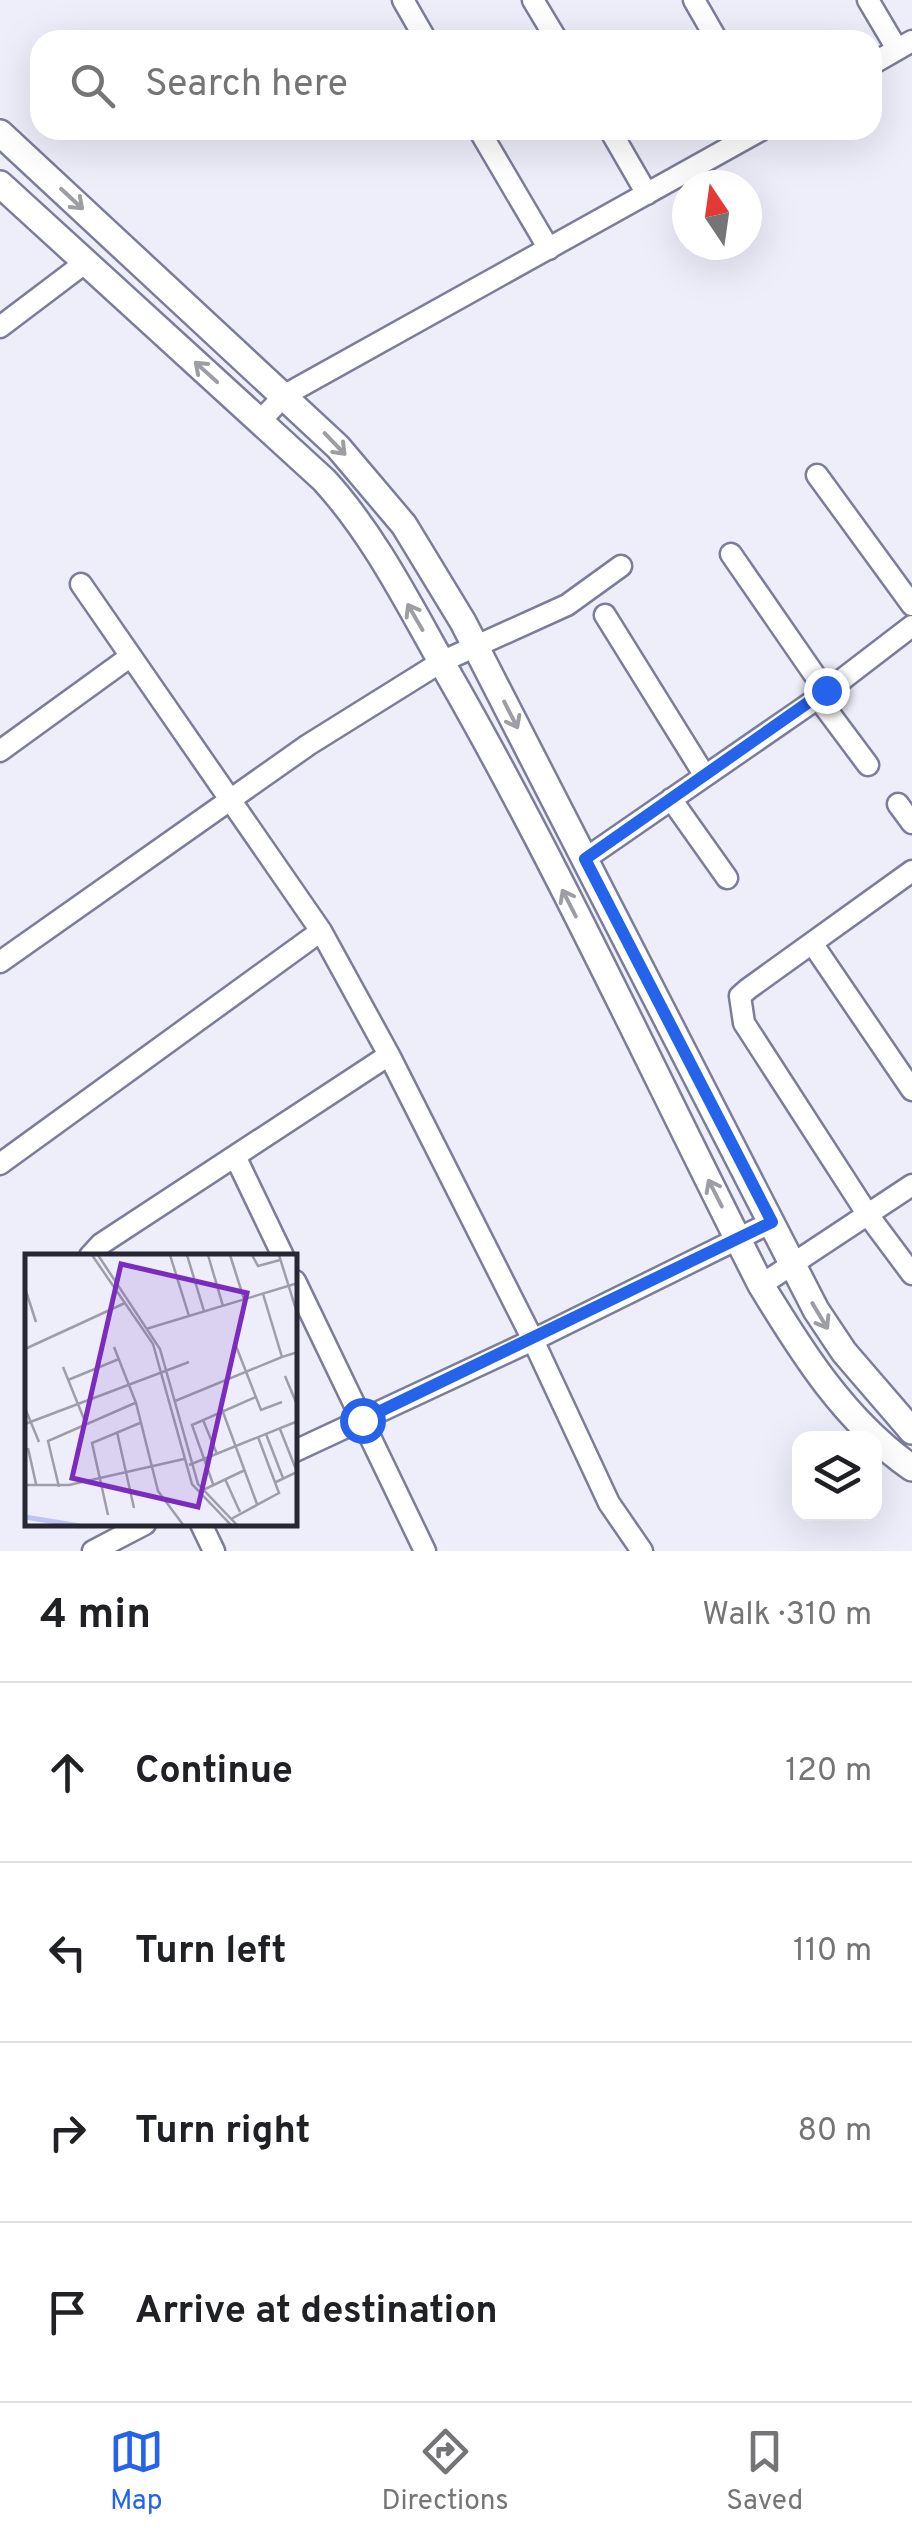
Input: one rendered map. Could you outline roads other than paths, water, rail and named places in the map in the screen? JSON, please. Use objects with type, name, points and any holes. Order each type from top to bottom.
[{"type":"street","points":[[403,0],[420,30]]},
{"type":"street","points":[[533,0],[551,30]]},
{"type":"street","points":[[694,0],[711,30]]},
{"type":"street","points":[[868,0],[904,45],[882,58]]},
{"type":"street","points":[[0,133],[286,395],[384,499],[420,551],[475,645],[816,1310],[844,1352],[911,1430]]},
{"type":"street","points":[[485,140],[548,249]]},
{"type":"street","points":[[616,140],[647,194]]},
{"type":"street","points":[[260,421],[286,395],[743,140]]},
{"type":"street","points":[[0,184],[342,500],[392,577],[500,768],[738,1239],[792,1336],[839,1402],[867,1432],[912,1468]]},
{"type":"street","points":[[0,328],[86,262]]},
{"type":"street","points":[[817,475],[912,605]]},
{"type":"street","points":[[730,554],[868,765]]},
{"type":"street","points":[[0,962],[308,745],[441,662],[566,605],[621,566]]},
{"type":"street","points":[[81,584],[322,932],[389,1055],[533,1340],[609,1503],[642,1551]]},
{"type":"street","points":[[606,614],[705,776]]},
{"type":"street","points":[[585,859],[911,627]]},
{"type":"street","points":[[0,751],[132,656]]},
{"type":"street","points":[[671,800],[727,878]]},
{"type":"street","points":[[898,804],[912,823]]},
{"type":"street","points":[[912,871],[740,996],[744,1023],[868,1215],[912,1274]]},
{"type":"street","points":[[4,1154],[322,932]]},
{"type":"street","points":[[812,943],[912,1090]]},
{"type":"street","points":[[92,1254],[101,1244],[389,1055]]},
{"type":"street","points":[[235,1156],[282,1254]]},
{"type":"street","points":[[762,1285],[912,1185]]},
{"type":"street","points":[[298,1450],[772,1222]]},
{"type":"street","points":[[298,1288],[424,1551]]},
{"type":"street","points":[[93,1551],[141,1526]]},
{"type":"street","points":[[202,1526],[214,1551]]}]
